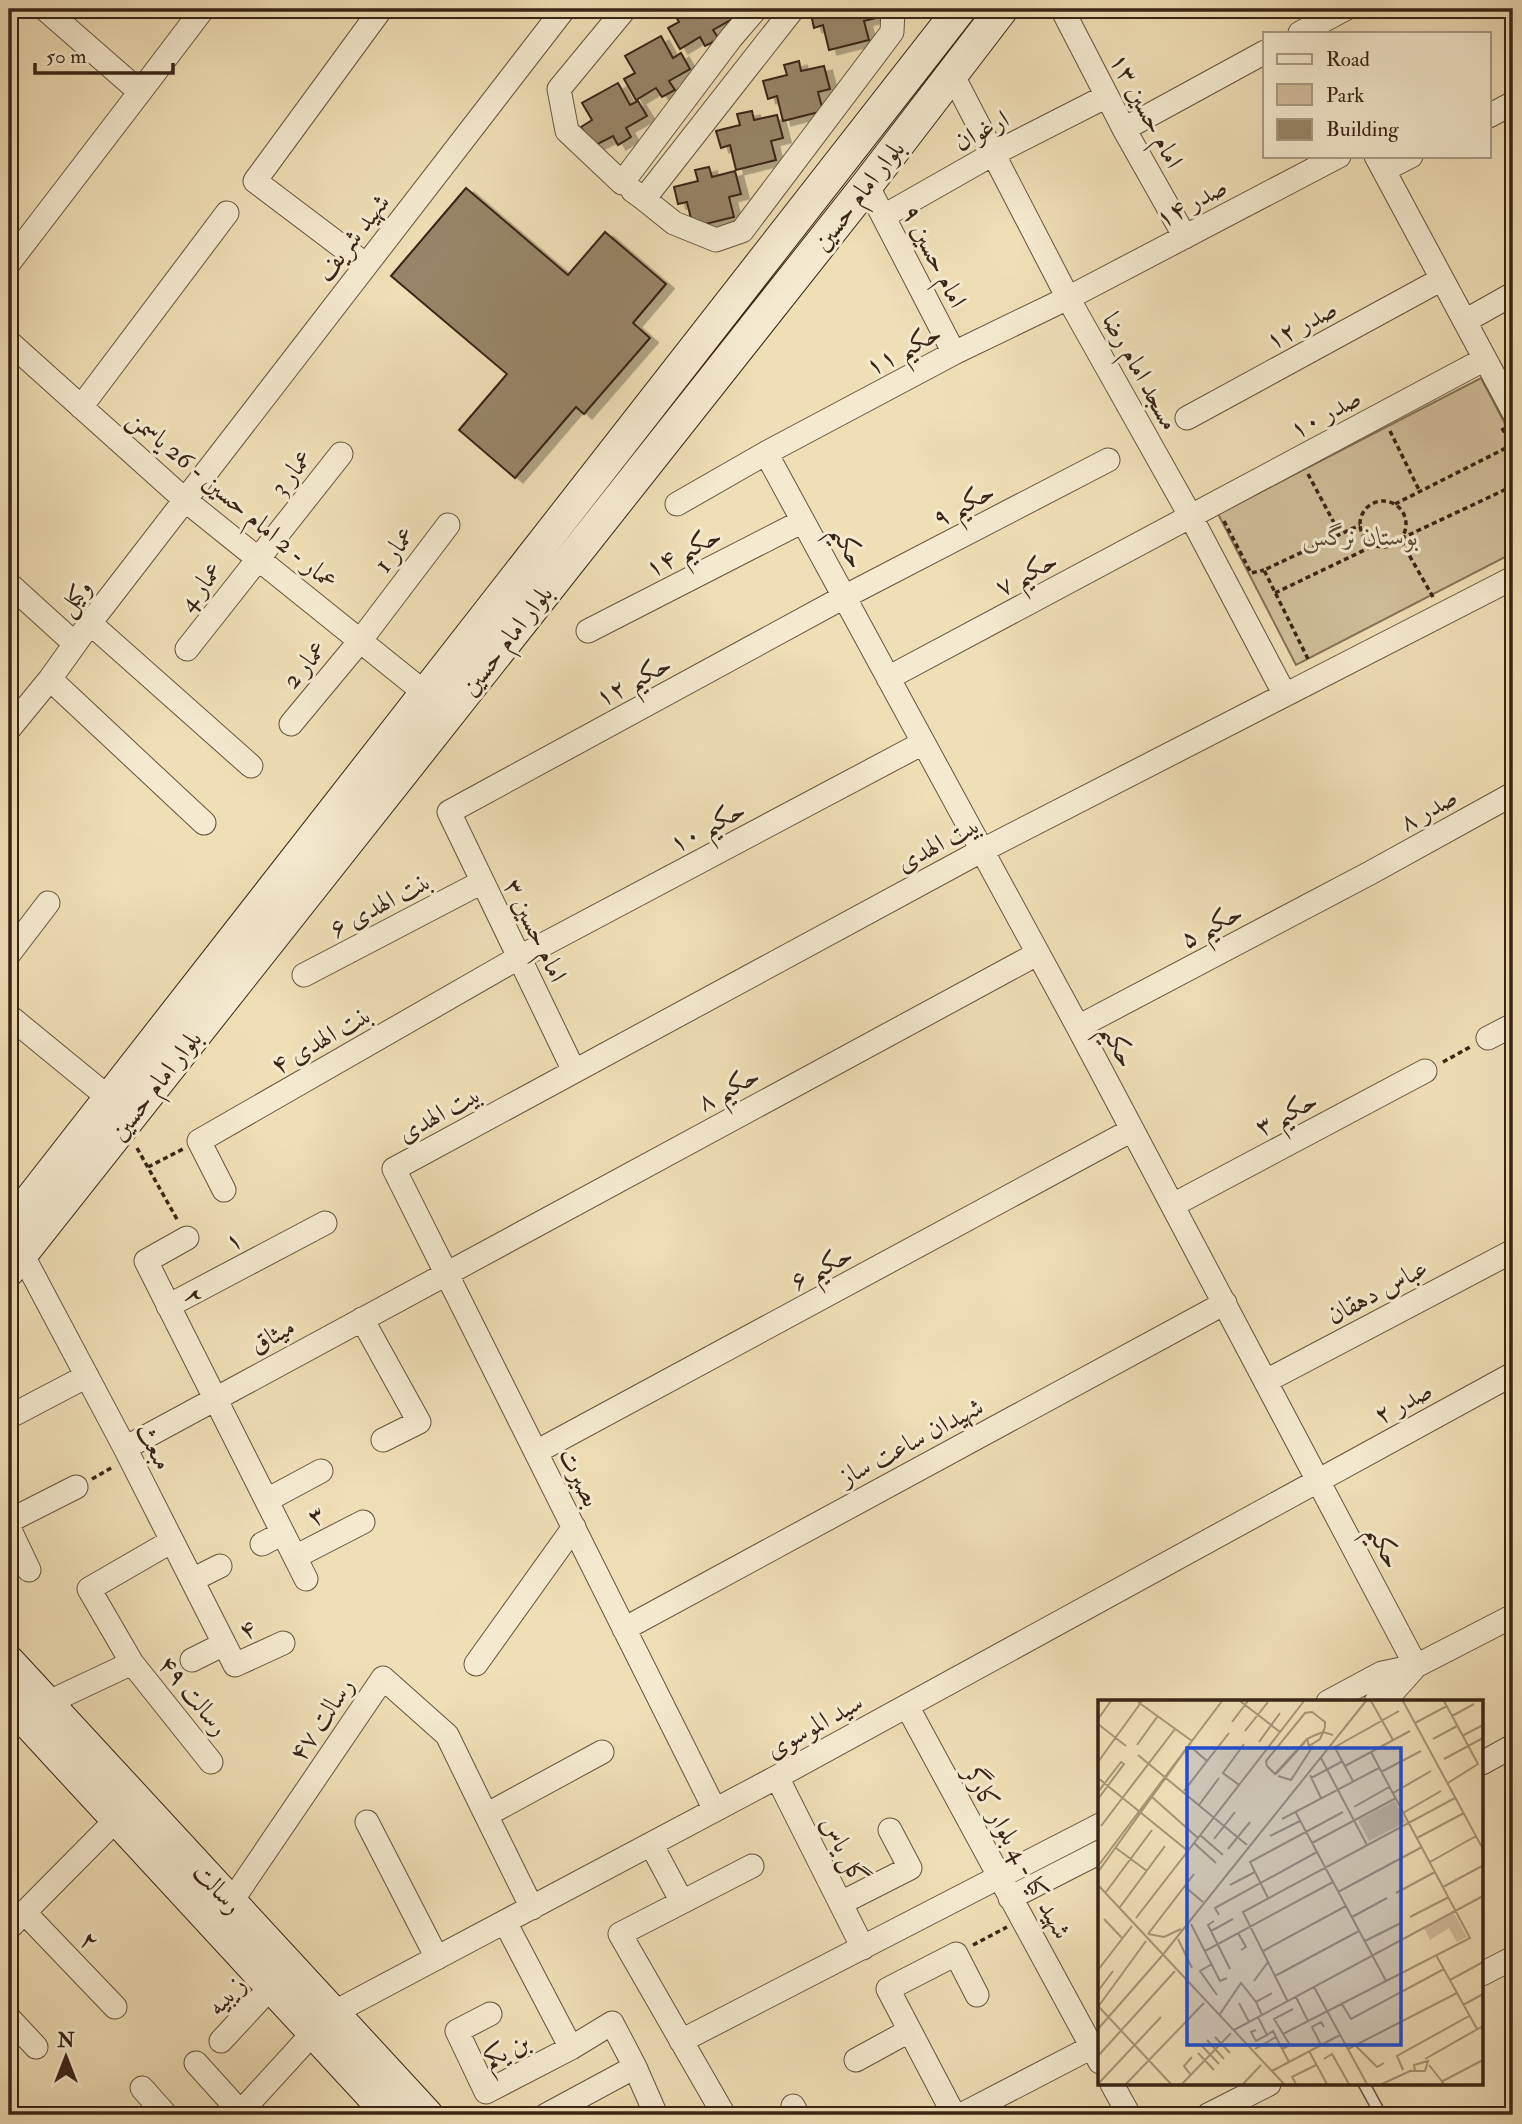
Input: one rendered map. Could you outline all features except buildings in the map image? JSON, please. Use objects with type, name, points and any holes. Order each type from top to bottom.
[{"type":"main road","name":"بلوار امام حسین","points":[[13,1250],[124,1125],[219,981],[425,693],[960,9]]},
{"type":"main road","name":"بلوار امام حسین","points":[[13,1250],[109,1098],[219,981],[867,184],[1002,9]]},
{"type":"main road","points":[[839,163],[867,184]]},
{"type":"main road","name":"رسالت","points":[[9,1661],[231,1902],[390,2115]]},
{"type":"main road","name":"رسالت","points":[[9,1702],[271,1987],[323,2023],[427,2115]]},
{"type":"street","points":[[45,9],[140,92]]},
{"type":"street","points":[[9,263],[203,9]]},
{"type":"street","points":[[366,265],[256,181],[381,9]]},
{"type":"street","name":"شهید شریف","points":[[185,500],[564,9]]},
{"type":"street","points":[[625,9],[559,89],[567,131],[622,183],[674,223],[716,240],[742,230],[830,117],[891,32],[893,9]]},
{"type":"street","points":[[622,183],[755,9],[777,28]]},
{"type":"street","points":[[645,199],[793,9]]},
{"type":"street","name":"امام حسین ۱۳","points":[[1062,9],[1124,129],[1185,237]]},
{"type":"street","points":[[1306,32],[1345,9]]},
{"type":"street","points":[[1124,129],[1263,53]]},
{"type":"street","name":"مسجد امام رضا","points":[[952,74],[1068,298],[1191,517],[1285,695]]},
{"type":"street","name":"ارغوان","points":[[884,216],[993,154],[1107,96]]},
{"type":"street","points":[[1490,115],[1513,103]]},
{"type":"street","name":"صدر ۱۴","points":[[1068,298],[1335,158]]},
{"type":"street","points":[[1402,158],[1380,163],[1486,359],[1506,416]]},
{"type":"street","name":"امام حسین ۹","points":[[867,184],[954,353]]},
{"type":"street","points":[[81,407],[227,213]]},
{"type":"street","name":"صدر ۱۲","points":[[1187,418],[1442,279]]},
{"type":"street","points":[[1465,321],[1513,294]]},
{"type":"street","name":"حکیم ۱۱","points":[[677,504],[766,453],[954,353],[1068,298]]},
{"type":"street","name":"عمار - 2 امام حسین - 26 یاسمن","points":[[9,342],[185,500],[425,693]]},
{"type":"street","name":"صدر ۱۰","points":[[1191,517],[1486,359]]},
{"type":"street","name":"حکیم","points":[[766,453],[1078,1027],[1416,1666]]},
{"type":"street","name":"عمار 3","points":[[257,558],[341,454]]},
{"type":"street","name":"حکیم ۹","points":[[844,597],[1108,460]]},
{"type":"street","name":"وکیل","points":[[9,729],[185,500]]},
{"type":"street","name":"حکیم ۷","points":[[888,678],[1191,517]]},
{"type":"street","name":"حکیم ۱۴","points":[[588,631],[803,521]]},
{"type":"street","name":"عمار 1","points":[[360,640],[448,525]]},
{"type":"street","name":"عمار 4","points":[[187,649],[257,558]]},
{"type":"street","name":"بیت الهدی","points":[[394,1169],[982,851],[1513,578]]},
{"type":"street","points":[[9,584],[74,643]]},
{"type":"street","name":"حکیم ۱۲","points":[[449,812],[844,597]]},
{"type":"street","points":[[90,623],[251,766]]},
{"type":"street","name":"عمار 2","points":[[290,724],[360,640]]},
{"type":"street","points":[[50,679],[204,823]]},
{"type":"street","name":"حکیم ۱۰","points":[[518,958],[923,743]]},
{"type":"street","name":"صدر ۸","points":[[1370,873],[1513,794]]},
{"type":"street","name":"امام حسین ۳","points":[[449,812],[574,1071]]},
{"type":"street","name":"حکیم ۵","points":[[1078,1027],[1370,873]]},
{"type":"street","name":"بنت الهدی ۶","points":[[304,975],[482,882]]},
{"type":"street","points":[[9,954],[48,903]]},
{"type":"street","name":"حکیم ۸","points":[[446,1272],[1037,954]]},
{"type":"street","name":"بنت الهدی ۴","points":[[199,1140],[518,958]]},
{"type":"street","points":[[9,1016],[109,1098]]},
{"type":"street","points":[[1488,1038],[1513,1024]]},
{"type":"street","name":"حکیم ۳","points":[[1173,1205],[1425,1071]]},
{"type":"street","name":"حکیم ۶","points":[[536,1452],[1132,1130]]},
{"type":"street","points":[[199,1140],[224,1190]]},
{"type":"street","name":"بصیرت","points":[[394,1169],[715,1810]]},
{"type":"street","name":"۱","points":[[168,1306],[325,1223]]},
{"type":"street","name":"۲","points":[[187,1238],[146,1261],[306,1579]]},
{"type":"street","name":"مبعث","points":[[13,1250],[128,1453],[235,1665]]},
{"type":"street","name":"عباس دهقان","points":[[1266,1381],[1513,1251]]},
{"type":"street","name":"میثاق","points":[[128,1453],[217,1398],[446,1272]]},
{"type":"street","name":"شهیدان ساعت ساز","points":[[624,1629],[1225,1303]]},
{"type":"street","points":[[362,1319],[419,1422],[383,1440]]},
{"type":"street","name":"صدر ۲","points":[[1318,1479],[1513,1374]]},
{"type":"street","points":[[9,1417],[87,1377]]},
{"type":"street","points":[[267,1500],[321,1471]]},
{"type":"street","name":"سید الموسوی","points":[[323,2023],[437,1958],[777,1777],[1318,1479]]},
{"type":"street","points":[[9,1521],[76,1487]]},
{"type":"street","name":"۳","points":[[295,1557],[363,1522]]},
{"type":"street","points":[[476,1664],[574,1527]]},
{"type":"street","points":[[9,1528],[29,1570]]},
{"type":"street","points":[[262,1545],[283,1533]]},
{"type":"street","name":"رسالت ۴۹","points":[[172,1541],[89,1589],[132,1663],[211,1762]]},
{"type":"street","points":[[192,1580],[219,1566]]},
{"type":"street","points":[[1332,1700],[1382,1673],[1416,1666],[1513,1616]]},
{"type":"street","name":"۴","points":[[235,1665],[283,1643]]},
{"type":"street","points":[[192,1660],[224,1644]]},
{"type":"street","name":"رسالت ۴۹","points":[[47,1703],[132,1663]]},
{"type":"street","points":[[1380,1700],[1391,1694],[1416,1666]]},
{"type":"street","name":"رسالت ۴۷","points":[[231,1902],[383,1678],[447,1735],[486,1815]]},
{"type":"street","name":"شهید کیا - 4 بلوار کارگر","points":[[907,1706],[1096,2055]]},
{"type":"street","points":[[1484,1762],[1513,1746]]},
{"type":"street","points":[[532,1908],[486,1815],[602,1752]]},
{"type":"street","name":"گل یاس","points":[[777,1777],[863,1948]]},
{"type":"street","points":[[16,1920],[117,1819]]},
{"type":"street","points":[[367,1822],[437,1958]]},
{"type":"street","points":[[681,2041],[1098,1826]]},
{"type":"street","points":[[841,1903],[910,1868],[890,1830]]},
{"type":"street","points":[[651,1844],[682,1902]]},
{"type":"street","points":[[1010,1898],[1098,1853]]},
{"type":"street","points":[[724,2115],[620,1934],[752,1866]]},
{"type":"street","name":"۲","points":[[16,1920],[115,2007]]},
{"type":"street","points":[[505,1922],[571,2048],[612,2023],[656,2115]]},
{"type":"street","points":[[954,2115],[888,1989],[956,1954],[977,1995]]},
{"type":"street","points":[[1484,1973],[1513,1958]]},
{"type":"street","name":"زیبیه","points":[[220,2041],[271,1987]]},
{"type":"street","name":"بن یکم","points":[[490,2014],[457,2031],[486,2092],[571,2048]]},
{"type":"street","points":[[9,2018],[36,2047]]},
{"type":"street","points":[[196,2063],[241,2114],[323,2023]]},
{"type":"street","points":[[856,2060],[909,2031]]},
{"type":"street","points":[[961,2115],[1096,2055]]},
{"type":"street","points":[[546,2115],[635,2067]]},
{"type":"street","points":[[1113,2086],[1129,2115]]},
{"type":"street","points":[[1208,2115],[1265,2086]]},
{"type":"street","points":[[142,2088],[166,2115]]},
{"type":"lane","points":[[1365,2086],[1381,2115]]},
{"type":"path","points":[[1395,504],[1512,446],[1506,416]]},
{"type":"path","points":[[1401,425],[1390,431],[1420,492]]},
{"type":"path","points":[[1308,474],[1340,534]]},
{"type":"path","points":[[1432,597],[1400,539],[1406,523],[1404,514],[1395,504],[1382,501],[1366,508],[1360,525],[1368,541],[1384,547],[1393,545],[1400,539],[1513,486]]},
{"type":"path","points":[[1223,519],[1251,573],[1264,570],[1360,525]]},
{"type":"path","points":[[1275,593],[1376,545]]},
{"type":"path","points":[[1264,570],[1307,660],[1318,654]]},
{"type":"path","points":[[1425,1071],[1488,1038]]},
{"type":"path","points":[[124,1125],[187,1238]]},
{"type":"path","points":[[148,1167],[199,1140]]},
{"type":"path","points":[[76,1487],[128,1453]]},
{"type":"path","points":[[956,1954],[1022,1919]]},
{"type":"green space","name":"بوستان نرگس","points":[[1481,378],[1513,439],[1513,553],[1296,665],[1218,514]]}]
